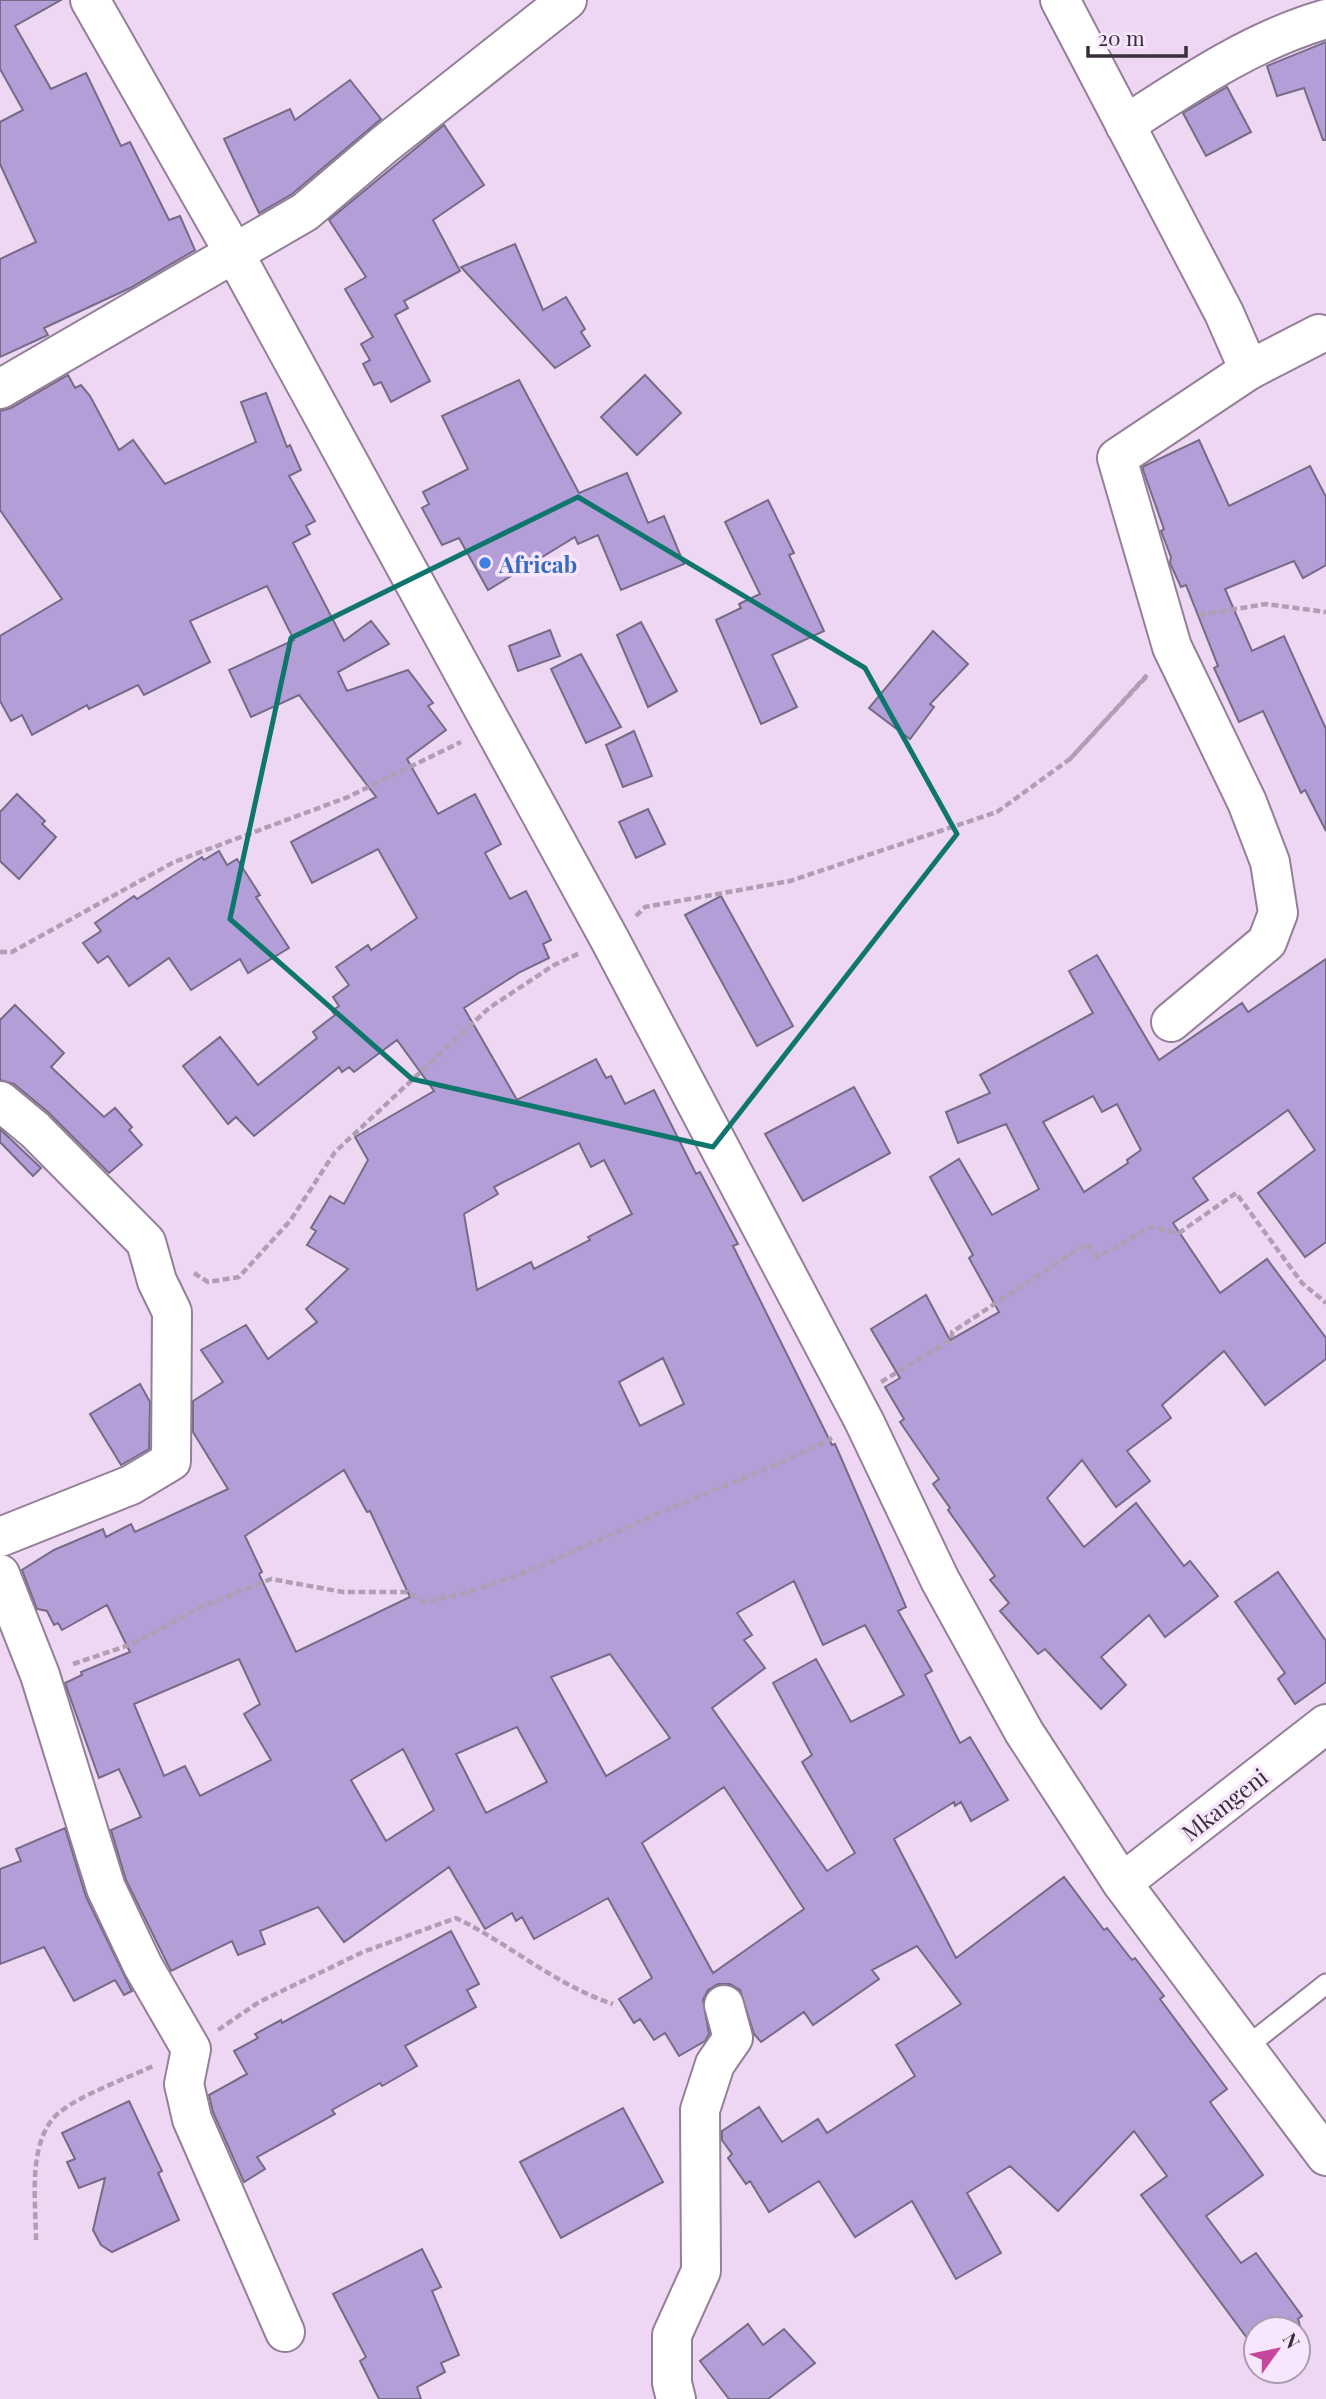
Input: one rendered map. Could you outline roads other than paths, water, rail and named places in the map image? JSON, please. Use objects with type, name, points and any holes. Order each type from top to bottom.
[{"type":"street","points":[[90,0],[233,251],[610,940],[864,1421],[940,1580],[1024,1732],[1122,1883],[1326,2156]]},
{"type":"street","points":[[0,388],[233,251],[305,212],[385,144],[566,0]]},
{"type":"street","points":[[1060,0],[1224,313],[1249,370]]},
{"type":"street","points":[[1125,125],[1201,75],[1295,28],[1326,19]]},
{"type":"street","points":[[1171,1022],[1266,942],[1278,914],[1270,863],[1247,802],[1166,654],[1117,458],[1249,370],[1319,334]]},
{"type":"street","points":[[0,1101],[34,1130],[146,1242],[157,1281],[172,1312],[171,1461],[131,1485],[0,1537]]},
{"type":"street","points":[[0,1574],[40,1675],[106,1888],[143,1966],[191,2049],[184,2084],[192,2119],[285,2332]]},
{"type":"street","name":"Mkangeni","points":[[1122,1883],[1326,1724]]},
{"type":"street","points":[[676,2399],[672,2383],[672,2336],[701,2271],[700,2110],[715,2064],[733,2038],[724,2005]]},
{"type":"lane","points":[[1245,2048],[1326,1984]]},
{"type":"place","name":"Africab","points":[[485,563]]}]
